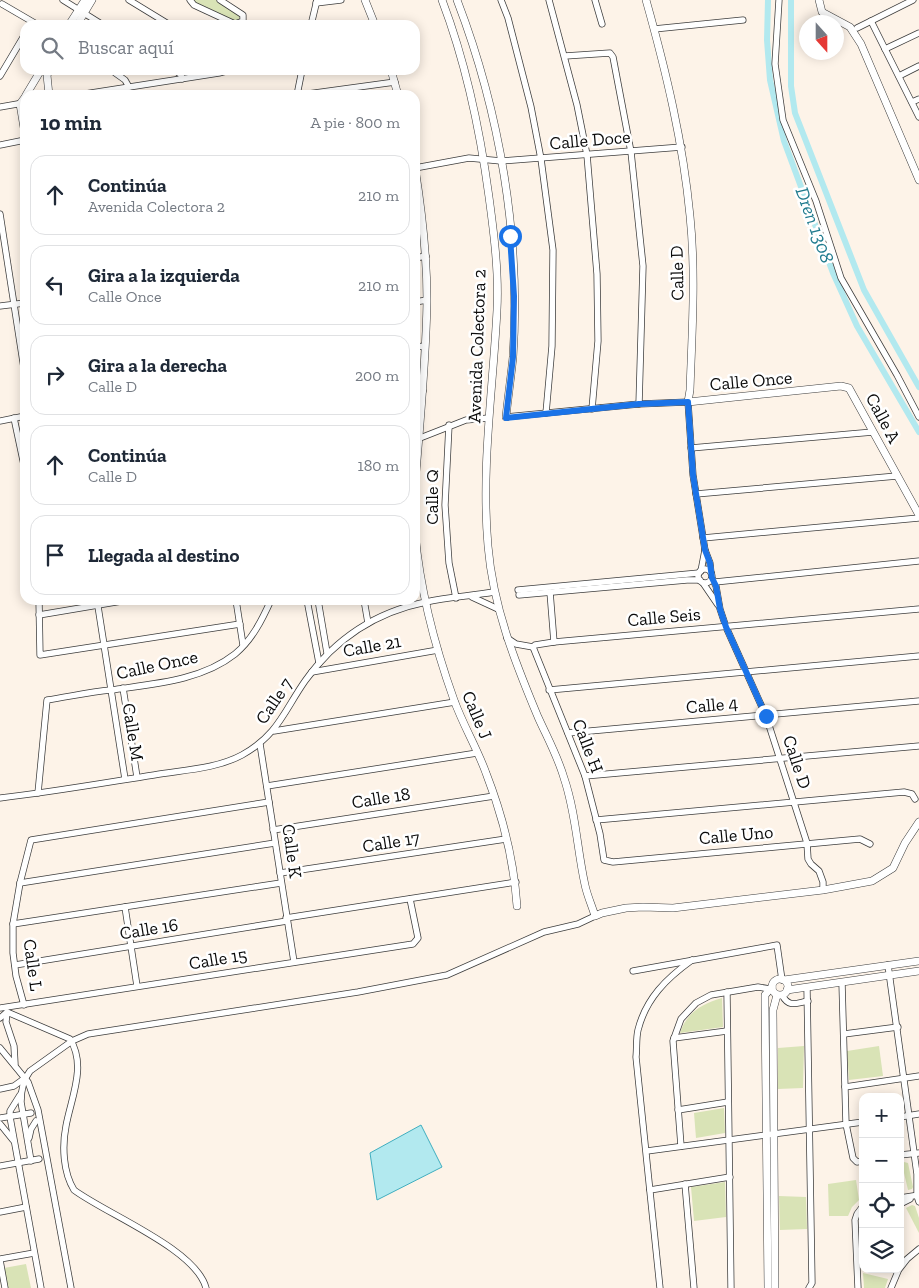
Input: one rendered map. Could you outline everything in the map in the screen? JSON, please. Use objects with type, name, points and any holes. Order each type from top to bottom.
[{"type":"street","points":[[63,0],[95,20]]},
{"type":"street","points":[[79,20],[85,0]]},
{"type":"street","points":[[75,20],[92,0]]},
{"type":"street","points":[[129,0],[162,20]]},
{"type":"street","points":[[190,0],[194,5],[226,20]]},
{"type":"street","points":[[220,0],[240,11],[244,15],[243,20]]},
{"type":"street","points":[[312,20],[317,2],[341,0]]},
{"type":"street","points":[[365,0],[373,20]]},
{"type":"street","name":"Avenida Colectora 2","points":[[442,0],[454,30],[474,107],[484,158],[494,235],[497,308],[485,490],[488,546],[494,592],[520,675],[564,777],[574,815],[585,885],[595,916]]},
{"type":"street","name":"Avenida Colectora 2","points":[[457,0],[482,75],[501,161],[510,230],[514,296],[513,357],[506,418]]},
{"type":"street","points":[[501,0],[508,18],[531,107],[541,159],[553,250],[552,346],[546,413]]},
{"type":"street","points":[[548,0],[565,56],[587,155],[597,274],[598,340],[592,409]]},
{"type":"street","points":[[595,0],[602,24]]},
{"type":"street","name":"Calle D","points":[[646,0],[668,81],[682,147],[690,218],[693,273],[688,402],[690,448],[705,550],[726,627],[766,716],[807,843],[808,859],[810,864],[819,871],[823,882],[823,890]]},
{"type":"street","points":[[779,0],[775,64],[783,120],[816,201],[841,278],[919,417]]},
{"type":"street","points":[[819,0],[822,12],[850,27],[861,44],[919,180]]},
{"type":"street","points":[[857,28],[913,0]]},
{"type":"street","points":[[2,4],[27,20]]},
{"type":"street","points":[[654,29],[743,20]]},
{"type":"street","points":[[872,21],[919,117]]},
{"type":"street","points":[[885,48],[919,33]]},
{"type":"street","points":[[0,76],[20,42]]},
{"type":"street","points":[[565,56],[610,53],[613,57],[632,152],[643,266],[639,404]]},
{"type":"street","points":[[899,76],[919,66]]},
{"type":"street","points":[[29,90],[37,75]]},
{"type":"street","points":[[48,75],[48,90]]},
{"type":"street","points":[[118,75],[126,80],[129,87]]},
{"type":"street","points":[[181,75],[182,79]]},
{"type":"street","points":[[110,90],[203,75]]},
{"type":"street","points":[[299,90],[301,75]]},
{"type":"street","points":[[393,75],[397,90]]},
{"type":"street","points":[[341,90],[395,82]]},
{"type":"street","points":[[912,102],[919,99]]},
{"type":"street","points":[[0,107],[20,101]]},
{"type":"street","points":[[0,145],[20,141]]},
{"type":"street","name":"Calle Doce","points":[[420,167],[469,158],[501,161],[541,159],[682,147]]},
{"type":"street","points":[[0,214],[20,343]]},
{"type":"street","points":[[420,224],[426,256],[427,300],[425,346],[420,384]]},
{"type":"street","points":[[420,257],[426,256]]},
{"type":"street","points":[[420,301],[427,300]]},
{"type":"street","points":[[0,306],[20,303]]},
{"type":"street","points":[[420,347],[425,346]]},
{"type":"street","name":"Calle Once","points":[[506,418],[841,386],[849,388]]},
{"type":"street","name":"Calle A","points":[[849,388],[919,517]]},
{"type":"street","points":[[0,420],[20,417]]},
{"type":"street","points":[[14,418],[20,440]]},
{"type":"street","points":[[420,437],[466,420],[489,418]]},
{"type":"street","name":"Calle Q","points":[[449,425],[444,505],[449,563],[456,598]]},
{"type":"street","points":[[690,448],[873,432]]},
{"type":"street","points":[[696,494],[897,476]]},
{"type":"street","points":[[703,538],[919,517]]},
{"type":"street","name":"Calle D","points":[[705,550],[700,572],[701,582],[720,609]]},
{"type":"street","points":[[712,578],[706,570],[518,592],[550,592],[687,580],[708,583],[712,578],[919,561]]},
{"type":"street","name":"Calle J","points":[[420,583],[438,650],[455,702],[494,796],[516,882],[518,906]]},
{"type":"street","name":"Calle 7","points":[[420,604],[494,592]]},
{"type":"street","points":[[550,592],[554,642]]},
{"type":"street","points":[[470,596],[498,609]]},
{"type":"street","points":[[39,605],[40,655],[240,624]]},
{"type":"street","points":[[39,616],[85,605]]},
{"type":"street","name":"Calle M","points":[[98,605],[125,780]]},
{"type":"street","points":[[237,605],[244,645]]},
{"type":"street","name":"Calle Once","points":[[38,793],[47,700],[184,678],[216,666],[244,645],[264,616],[268,605]]},
{"type":"street","points":[[308,605],[319,663]]},
{"type":"street","points":[[319,605],[327,653]]},
{"type":"street","points":[[365,605],[368,623]]},
{"type":"street","name":"Calle 7","points":[[0,798],[125,780],[226,762],[260,744],[274,731],[312,672],[327,653],[368,623],[397,610],[415,605]]},
{"type":"street","name":"Calle Seis","points":[[533,647],[554,642],[919,609]]},
{"type":"street","points":[[507,638],[516,644],[533,647]]},
{"type":"street","name":"Calle H","points":[[533,647],[585,776],[604,860]]},
{"type":"street","name":"Calle 21","points":[[312,672],[438,650]]},
{"type":"street","points":[[549,690],[919,656]]},
{"type":"street","name":"Calle M","points":[[123,688],[137,778]]},
{"type":"street","name":"Calle 4","points":[[568,733],[919,701]]},
{"type":"street","points":[[274,731],[455,702]]},
{"type":"street","name":"Calle K","points":[[260,744],[294,962]]},
{"type":"street","points":[[585,776],[781,760],[919,746]]},
{"type":"street","points":[[267,786],[477,753]]},
{"type":"street","points":[[596,820],[904,792],[912,794],[915,799]]},
{"type":"street","name":"Calle 18","points":[[273,830],[494,796]]},
{"type":"street","name":"Calle L","points":[[24,1005],[15,966],[13,924],[28,845],[31,840],[269,802]]},
{"type":"street","points":[[0,1089],[14,1086],[25,1078],[30,1071],[72,1041],[88,1034],[358,992],[447,975],[544,932],[578,924],[602,913],[626,908],[673,908],[823,890],[872,881],[893,868],[919,822]]},
{"type":"street","name":"Calle 17","points":[[280,873],[506,839]]},
{"type":"street","name":"Calle Uno","points":[[604,860],[613,862],[860,839],[870,844]]},
{"type":"street","points":[[20,883],[275,843]]},
{"type":"street","name":"Calle 16","points":[[15,966],[516,882]]},
{"type":"street","points":[[13,924],[281,883]]},
{"type":"street","name":"Calle 15","points":[[8,1010],[24,1005],[137,986],[413,944],[418,938],[410,899]]},
{"type":"street","points":[[125,907],[137,986]]},
{"type":"street","points":[[633,971],[777,946],[783,980],[787,984],[773,1010],[768,1288]]},
{"type":"street","points":[[660,1288],[636,1057],[638,1030],[651,998],[671,976],[692,960]]},
{"type":"street","points":[[775,1288],[766,995],[776,980],[919,961]]},
{"type":"street","points":[[888,965],[917,1153],[918,1198]]},
{"type":"street","points":[[681,1146],[674,1038],[681,1018],[696,1003],[711,995],[758,987],[771,988],[773,992],[782,994],[807,988],[919,971]]},
{"type":"street","points":[[842,983],[846,1124],[852,1158],[859,1162]]},
{"type":"street","points":[[807,988],[812,1283],[809,1288]]},
{"type":"street","points":[[727,992],[731,1288]]},
{"type":"street","points":[[782,994],[785,1001],[790,1004],[808,1001]]},
{"type":"street","points":[[0,1008],[61,1034],[70,1039],[75,1046],[77,1086],[66,1127],[65,1170],[68,1181],[74,1190],[84,1198],[167,1245],[186,1258],[204,1280],[206,1288]]},
{"type":"street","points":[[0,1018],[8,1010]]},
{"type":"street","points":[[8,1010],[6,1026],[14,1046],[15,1064]]},
{"type":"street","points":[[844,1034],[898,1027]]},
{"type":"street","points":[[674,1038],[727,1032]]},
{"type":"street","points":[[0,1048],[25,1078],[38,1110],[71,1288]]},
{"type":"street","points":[[845,1087],[919,1076]]},
{"type":"street","points":[[25,1078],[21,1093],[10,1112],[10,1116],[41,1288]]},
{"type":"street","points":[[21,1093],[23,1115],[32,1160]]},
{"type":"street","points":[[678,1110],[728,1102]]},
{"type":"street","points":[[0,1118],[32,1113]]},
{"type":"street","points":[[904,1116],[919,1114]]},
{"type":"street","points":[[28,1142],[31,1129],[36,1121]]},
{"type":"street","points":[[647,1151],[859,1122]]},
{"type":"street","points":[[0,1124],[15,1145]]},
{"type":"street","points":[[904,1155],[917,1153]]},
{"type":"street","points":[[0,1166],[39,1159]]},
{"type":"street","points":[[650,1190],[730,1178]]},
{"type":"street","points":[[685,1184],[694,1288]]},
{"type":"street","points":[[904,1198],[918,1198]]},
{"type":"street","points":[[904,1203],[918,1198]]},
{"type":"street","points":[[0,1212],[26,1207]]},
{"type":"street","points":[[858,1288],[855,1220],[859,1211]]},
{"type":"street","points":[[904,1263],[919,1249]]},
{"type":"street","points":[[5,1288],[0,1259],[34,1253]]},
{"type":"street","points":[[891,1288],[898,1273]]},
{"type":"green space","points":[[191,0],[216,0],[238,13],[240,19],[232,20]]},
{"type":"green space","points":[[722,998],[723,1027],[680,1033],[691,1014],[702,1006]]},
{"type":"green space","points":[[804,1046],[803,1088],[778,1089],[778,1048]]},
{"type":"green space","points":[[879,1046],[883,1076],[849,1080],[847,1051]]},
{"type":"green space","points":[[724,1108],[725,1133],[696,1138],[694,1113]]},
{"type":"green space","points":[[904,1162],[908,1163],[913,1187],[908,1190],[904,1173]]},
{"type":"green space","points":[[856,1180],[859,1200],[852,1207],[848,1216],[829,1216],[828,1184]]},
{"type":"green space","points":[[725,1182],[726,1217],[694,1221],[691,1187]]},
{"type":"green space","points":[[779,1196],[806,1197],[807,1229],[780,1230]]},
{"type":"green space","points":[[912,1205],[915,1206],[919,1218],[919,1233],[906,1208]]},
{"type":"green space","points":[[26,1264],[31,1288],[8,1288],[4,1268]]},
{"type":"green space","points":[[863,1273],[888,1279],[885,1288],[864,1288]]},
{"type":"water","points":[[421,1125],[442,1167],[377,1200],[370,1153]]},
{"type":"waterway","name":"Dren 1308","points":[[768,0],[767,40],[770,80],[784,141],[833,273],[857,326],[919,432]]},
{"type":"waterway","points":[[791,0],[791,86],[795,113],[864,290],[919,387]]},
{"type":"route","points":[[510,236],[514,296],[513,357],[506,418],[639,404],[688,402],[693,475],[705,550],[726,627],[766,716]]}]
